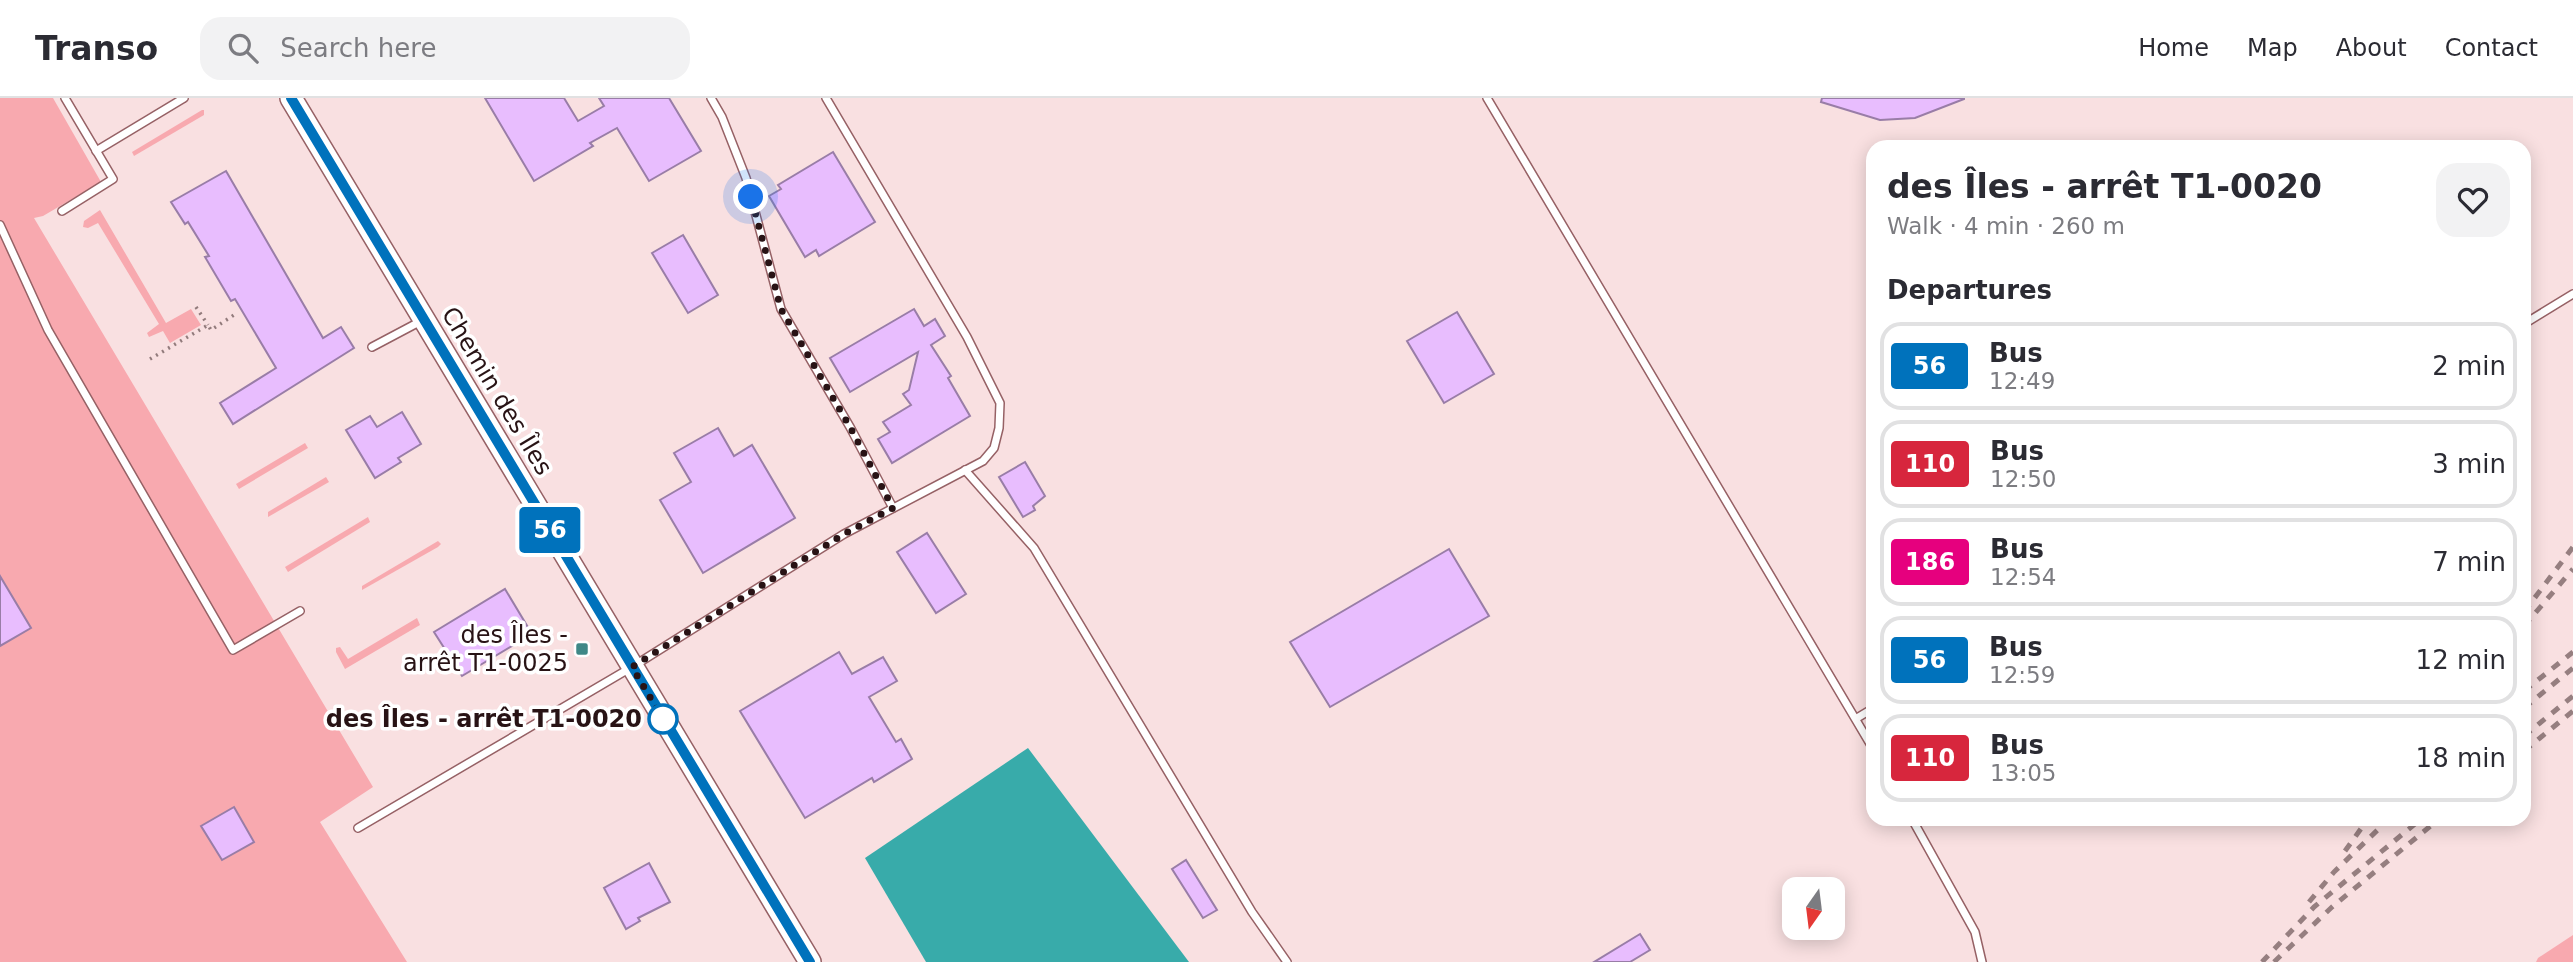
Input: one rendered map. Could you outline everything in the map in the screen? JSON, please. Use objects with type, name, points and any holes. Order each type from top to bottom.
[{"type":"main road","name":"Chemin des Îles","points":[[291,98],[810,962]]},
{"type":"lane","points":[[62,211],[113,180],[65,98]]},
{"type":"lane","points":[[96,151],[184,98]]},
{"type":"lane","points":[[711,98],[722,117],[746,177],[781,309],[850,427],[893,508]]},
{"type":"lane","points":[[358,828],[632,667],[844,534],[983,460],[994,448],[999,428],[1000,403],[967,337],[826,98]]},
{"type":"lane","points":[[1487,98],[1866,735]]},
{"type":"lane","points":[[0,225],[48,330],[233,650],[300,611]]},
{"type":"lane","points":[[2531,320],[2573,294]]},
{"type":"lane","points":[[372,347],[424,319]]},
{"type":"lane","points":[[965,470],[1034,548],[1252,912],[1287,962]]},
{"type":"lane","points":[[1857,718],[1866,713]]},
{"type":"lane","points":[[1916,826],[1975,933],[1982,962]]},
{"type":"path","points":[[196,307],[211,330],[237,313]]},
{"type":"path","points":[[150,359],[208,325]]},
{"type":"shaded area","points":[[0,98],[53,98],[101,182],[43,216],[34,218],[373,787],[320,822],[407,962],[0,962]]},
{"type":"shaded area","points":[[202,110],[204,115],[134,156],[132,152]]},
{"type":"shaded area","points":[[100,210],[166,323],[191,309],[201,325],[170,343],[163,331],[149,337],[147,333],[159,324],[98,223],[88,228],[83,227],[84,221]]},
{"type":"shaded area","points":[[305,443],[308,448],[239,489],[236,484]]},
{"type":"shaded area","points":[[326,477],[329,482],[268,517],[268,512]]},
{"type":"shaded area","points":[[368,517],[370,522],[288,572],[285,567]]},
{"type":"shaded area","points":[[438,541],[441,544],[438,547],[362,590],[362,586]]},
{"type":"shaded area","points":[[417,618],[420,625],[345,669],[336,648],[340,647],[348,659]]},
{"type":"shaded area","points":[[2573,935],[2573,962],[2536,962],[2538,958]]},
{"type":"water","points":[[1028,748],[1189,962],[926,962],[865,858]]},
{"type":"building","points":[[485,98],[564,98],[578,121],[604,106],[599,98],[669,98],[701,151],[649,181],[617,128],[590,143],[593,146],[534,181]]},
{"type":"building","points":[[1822,98],[1964,99],[1915,118],[1880,120],[1821,102]]},
{"type":"building","points":[[833,152],[875,222],[819,256],[816,250],[805,257],[769,196],[781,189],[778,185]]},
{"type":"building","points":[[226,171],[323,338],[341,327],[354,348],[233,424],[220,403],[276,368],[235,299],[231,301],[205,257],[209,256],[188,222],[185,224],[171,202]]},
{"type":"building","points":[[683,235],[718,295],[688,313],[652,253]]},
{"type":"building","points":[[914,309],[924,326],[935,319],[945,336],[931,345],[951,376],[948,378],[970,416],[892,463],[878,439],[890,432],[883,422],[911,405],[903,394],[909,390],[918,352],[850,392],[830,358]]},
{"type":"building","points":[[1457,312],[1494,374],[1444,403],[1407,341]]},
{"type":"building","points":[[402,412],[421,444],[398,458],[401,462],[375,478],[346,430],[370,416],[377,427]]},
{"type":"building","points":[[718,428],[734,456],[752,445],[795,518],[703,573],[660,500],[691,482],[674,453]]},
{"type":"building","points":[[1025,462],[1045,496],[1033,506],[1035,510],[1023,517],[999,477]]},
{"type":"building","points":[[927,533],[966,594],[936,613],[897,552]]},
{"type":"building","points":[[1449,549],[1489,616],[1330,707],[1290,642]]},
{"type":"building","points":[[0,576],[31,628],[0,646]]},
{"type":"building","points":[[505,589],[532,634],[462,676],[434,632]]},
{"type":"building","points":[[839,652],[852,674],[883,657],[897,681],[869,697],[896,742],[901,739],[912,759],[874,782],[872,778],[805,818],[740,711]]},
{"type":"building","points":[[234,807],[254,842],[222,860],[201,826]]},
{"type":"building","points":[[1186,860],[1217,910],[1203,918],[1172,869]]},
{"type":"building","points":[[649,863],[670,902],[638,918],[640,921],[626,929],[604,888]]},
{"type":"building","points":[[1640,934],[1650,950],[1630,962],[1594,962]]},
{"type":"railway","points":[[2531,603],[2573,547]]},
{"type":"railway","points":[[2531,618],[2573,569]]},
{"type":"railway","points":[[2531,685],[2573,652]]},
{"type":"railway","points":[[2531,702],[2573,668]]},
{"type":"railway","points":[[2531,730],[2573,696]]},
{"type":"railway","points":[[2531,745],[2573,711]]},
{"type":"railway","points":[[2345,851],[2363,826]]},
{"type":"railway","points":[[2309,902],[2334,872],[2382,826]]},
{"type":"railway","points":[[2262,962],[2314,907],[2412,826]]},
{"type":"railway","points":[[2274,962],[2332,907],[2430,826]]},
{"type":"bus line","name":"56","points":[[291,98],[810,962]]},
{"type":"place","name":"des Îles - arrêt T1-0025","points":[[582,649]]},
{"type":"place","name":"des Îles - arrêt T1-0020","points":[[663,719]]},
{"type":"route","points":[[663,719],[632,667],[844,534],[893,508],[850,427],[781,309],[751,197]]}]
